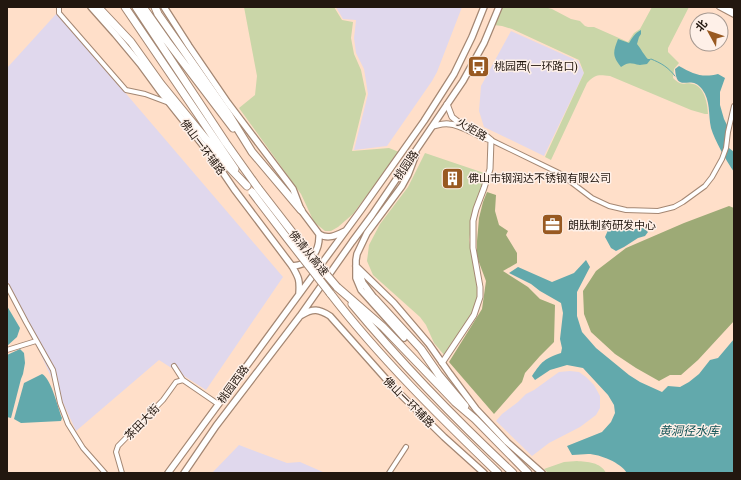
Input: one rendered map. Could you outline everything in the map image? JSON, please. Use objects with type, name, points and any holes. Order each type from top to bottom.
[{"type":"highway","points":[[98,7],[131,42],[161,84],[228,166],[252,189]]},
{"type":"highway","name":"佛清从高速","points":[[125,7],[252,189],[346,313],[390,364],[498,473]]},
{"type":"highway","name":"佛清从高速","points":[[136,7],[226,143],[252,189],[395,355],[470,433],[513,473]]},
{"type":"highway","points":[[143,7],[216,107],[301,210]]},
{"type":"highway","points":[[154,7],[229,114],[252,152]]},
{"type":"highway","points":[[337,287],[383,327],[455,402],[475,419]]},
{"type":"highway","points":[[375,299],[421,350],[439,375],[475,419],[529,473]]},
{"type":"highway","points":[[404,338],[439,375]]},
{"type":"main road","name":"佛山一环辅路","points":[[90,7],[140,64],[213,158],[234,189],[292,266],[300,283],[298,295]]},
{"type":"main road","points":[[164,7],[228,103],[293,189],[301,210],[319,234],[323,237],[329,237],[346,231]]},
{"type":"main road","name":"桃园路","points":[[298,295],[346,231],[424,121],[450,80],[472,37],[484,7]]},
{"type":"main road","name":"桃园路","points":[[300,316],[372,215],[463,81],[484,43],[499,7]]},
{"type":"main road","points":[[404,338],[361,290],[356,278],[356,254],[367,233],[402,186],[420,145]]},
{"type":"main road","points":[[292,266],[302,265],[314,256],[320,241],[319,234]]},
{"type":"main road","points":[[356,266],[394,303],[429,344],[476,408],[507,442],[542,473]]},
{"type":"main road","points":[[356,266],[363,283],[375,299]]},
{"type":"main road","name":"桃园西路","points":[[168,473],[298,295]]},
{"type":"main road","name":"佛山一环辅路","points":[[300,316],[314,310],[319,310],[330,316],[394,388],[484,473]]},
{"type":"main road","name":"桃园西路","points":[[184,473],[216,426],[300,316]]},
{"type":"street","points":[[59,7],[59,13],[126,90],[145,94],[169,103]]},
{"type":"street","points":[[719,7],[734,16]]},
{"type":"street","points":[[725,7],[734,12]]},
{"type":"street","name":"火炬路","points":[[447,104],[452,117],[486,135],[491,140]]},
{"type":"street","points":[[442,363],[474,315],[480,297],[480,287],[472,248],[473,221],[490,169],[491,140],[559,173],[592,198],[609,206],[626,210],[658,211],[674,207],[683,202],[705,186],[712,178],[726,148],[734,106]]},
{"type":"street","name":"火炬路","points":[[433,126],[448,123],[454,124],[484,139],[491,140]]},
{"type":"street","points":[[7,286],[53,370],[60,403],[68,424],[83,448],[105,473]]},
{"type":"street","points":[[7,350],[36,341]]},
{"type":"street","points":[[174,366],[183,380],[218,404]]},
{"type":"street","name":"茶田大街","points":[[122,473],[116,452],[118,446],[163,400],[176,382],[183,380]]},
{"type":"street","points":[[389,473],[406,447]]},
{"type":"shaded area","points":[[336,7],[462,7],[437,72],[387,146],[354,150],[368,94],[364,69],[356,53],[354,38],[356,20],[343,19]]},
{"type":"shaded area","points":[[57,13],[283,277],[206,390],[159,360],[76,431],[7,281],[7,68]]},
{"type":"shaded area","points":[[511,31],[578,61],[584,73],[544,156],[484,127],[479,111],[481,86]]},
{"type":"shaded area","points":[[559,372],[579,372],[594,385],[600,396],[600,408],[596,415],[580,427],[549,443],[532,456],[496,421],[526,394]]},
{"type":"shaded area","points":[[239,445],[287,463],[300,462],[323,473],[212,473]]},
{"type":"green space","points":[[244,7],[334,7],[342,20],[353,22],[351,38],[354,54],[361,70],[366,94],[352,151],[389,148],[399,152],[353,214],[331,231],[325,231],[314,222],[301,194],[239,108],[255,95],[257,76]]},
{"type":"green space","points":[[500,7],[544,7],[552,9],[571,19],[580,21],[585,26],[594,27],[628,42],[634,33],[640,29],[652,7],[689,7],[668,48],[668,52],[679,63],[674,69],[673,78],[681,84],[690,83],[697,85],[700,88],[705,96],[708,114],[691,110],[610,76],[597,76],[587,83],[551,160],[545,157],[584,73],[579,60],[512,29],[494,25]]},
{"type":"green space","points":[[425,153],[487,174],[471,228],[469,240],[478,295],[473,315],[445,356],[434,343],[426,325],[420,317],[373,275],[367,261],[369,245],[380,224],[408,187]]},
{"type":"green space","points":[[487,192],[496,195],[495,211],[499,225],[508,231],[506,235],[517,253],[517,263],[503,271],[528,287],[540,299],[555,305],[554,342],[525,373],[522,382],[494,414],[449,362],[482,309],[486,281],[477,257],[477,241],[479,218]]},
{"type":"green space","points":[[729,206],[734,208],[734,321],[698,360],[681,375],[670,375],[659,381],[615,354],[591,332],[584,314],[583,291],[596,271],[626,248],[684,223]]},
{"type":"green space","points":[[564,462],[589,462],[597,465],[604,469],[606,473],[548,473],[544,469]]},
{"type":"water","points":[[641,30],[637,44],[647,58],[651,59],[647,64],[640,65],[629,63],[621,67],[614,54],[618,39],[629,43],[635,34]]},
{"type":"water","points":[[679,66],[698,74],[707,76],[718,74],[725,78],[720,92],[720,105],[729,129],[729,148],[734,152],[734,172],[721,150],[711,128],[708,103],[705,94],[702,89],[693,83],[681,83],[678,81],[675,69]]},
{"type":"water","points":[[615,227],[626,230],[643,228],[648,232],[645,236],[638,238],[616,251],[611,248],[605,237],[609,228]]},
{"type":"water","name":"黄洞径水库","points":[[586,260],[590,267],[577,292],[577,316],[582,332],[596,348],[640,382],[662,392],[668,386],[680,387],[699,374],[710,360],[718,358],[734,339],[734,473],[627,473],[620,466],[604,457],[593,454],[572,455],[567,446],[602,432],[611,422],[615,413],[614,405],[608,395],[583,368],[567,365],[550,370],[535,380],[532,376],[541,364],[547,359],[561,353],[562,348],[560,339],[563,313],[561,303],[531,284],[509,273],[518,267],[552,282],[574,273]]},
{"type":"water","points":[[7,306],[20,328],[17,337],[7,346]]},
{"type":"water","points":[[20,349],[24,353],[25,363],[11,418],[7,417],[7,355]]},
{"type":"water","points":[[42,374],[51,387],[62,418],[61,421],[21,423],[14,419],[24,383]]},
{"type":"waterway","points":[[651,59],[670,70],[675,76]]},
{"type":"place","name":"桃园西(一环路口)","points":[[479,66]]},
{"type":"place","name":"佛山市钢润达不锈钢有限公司","points":[[452,178]]},
{"type":"place","name":"朗肽制药研发中心","points":[[552,225]]}]
